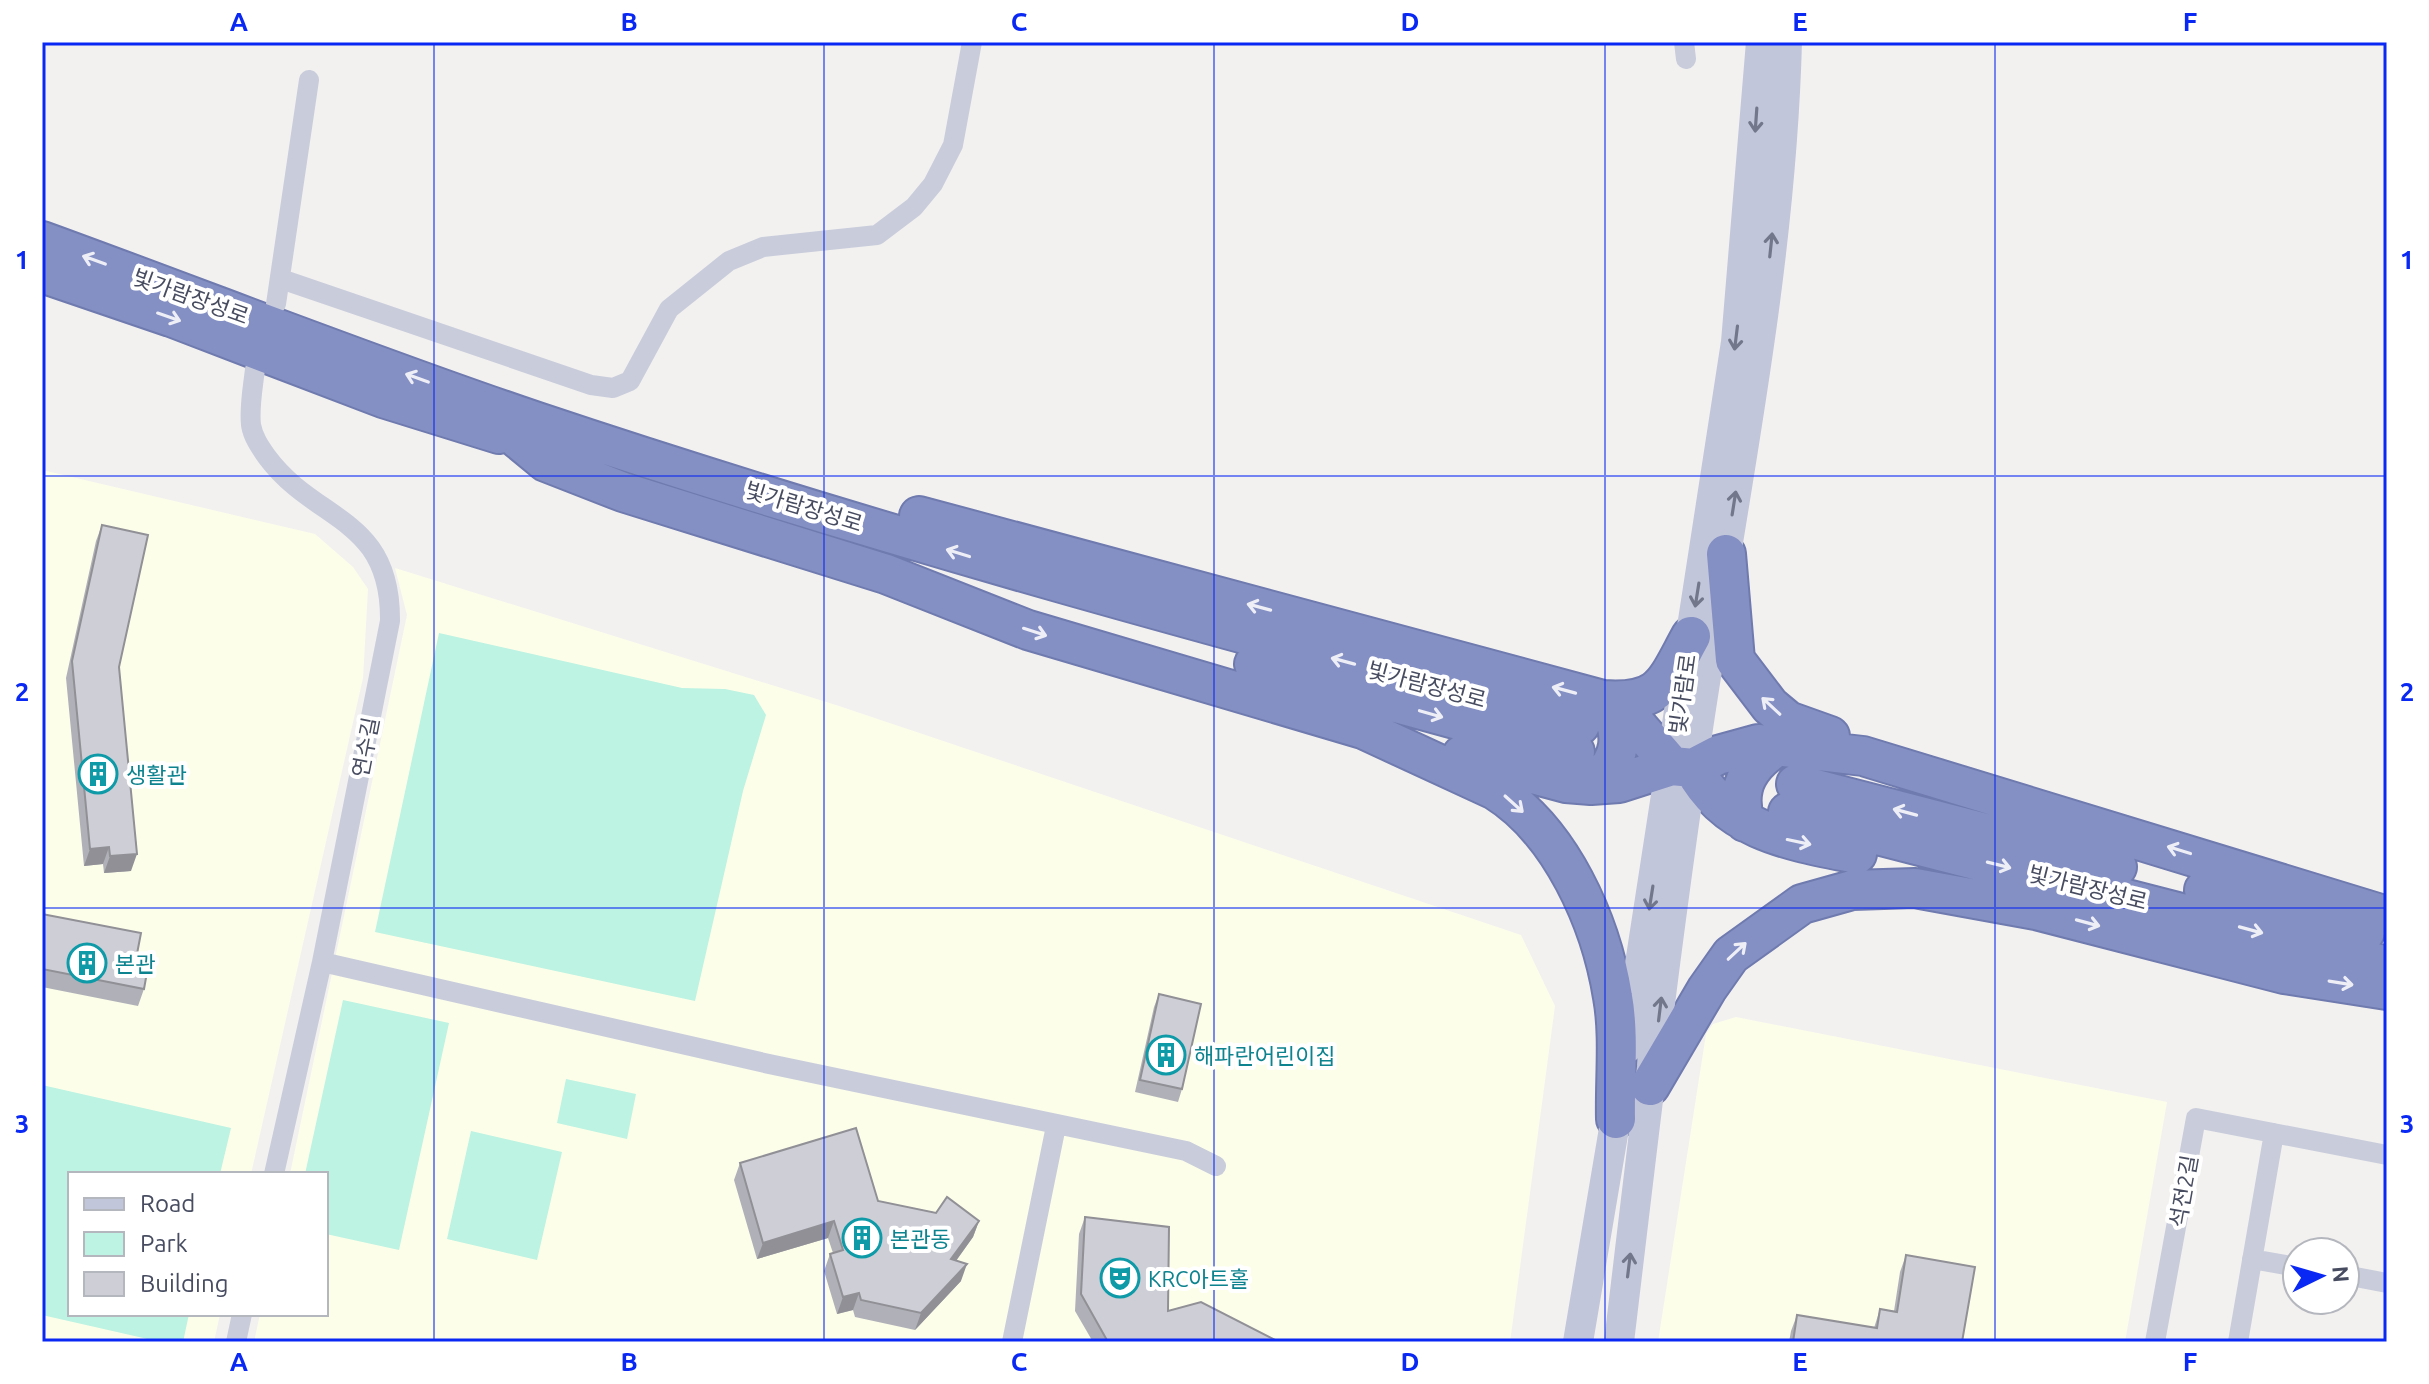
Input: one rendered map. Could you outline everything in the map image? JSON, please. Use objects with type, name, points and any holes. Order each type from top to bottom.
[{"type":"highway","name":"빛가람장성로","points":[[42,241],[464,396],[564,412],[1587,740]]},
{"type":"highway","name":"빛가람장성로","points":[[42,273],[171,317],[383,398],[599,464],[669,491],[1020,598],[1587,740]]},
{"type":"highway","points":[[518,439],[546,462],[623,492],[886,574],[1028,630],[1363,729],[1566,783],[1587,740],[1632,702],[1646,698],[1662,685],[1691,636]]},
{"type":"highway","points":[[1726,554],[1735,660],[1770,706],[1788,721],[1847,742],[1863,756]]},
{"type":"highway","points":[[1587,740],[1633,721],[1710,794],[1745,822],[1786,840],[1932,869],[2036,910]]},
{"type":"highway","points":[[1363,729],[1445,764],[1504,795],[1558,852],[1594,927],[1613,998],[1616,1119]]},
{"type":"highway","points":[[1587,740],[1619,783],[1683,767],[1733,749],[1781,744],[1863,756],[2387,916]]},
{"type":"highway","points":[[1745,822],[1740,808],[1744,780],[1753,764],[1781,744]]},
{"type":"highway","name":"빛가람장성로","points":[[2387,937],[1792,798],[2387,966]]},
{"type":"highway","points":[[1650,1086],[1707,989],[1731,955],[1802,904],[1852,890],[1887,886],[2036,910],[2284,974],[2387,990]]},
{"type":"main road","name":"빛가람로","points":[[1619,1342],[1650,1086],[1683,767],[1691,636],[1736,342],[1761,42]]},
{"type":"main road","name":"빛가람로","points":[[1578,1342],[1616,1119],[1726,554],[1762,327],[1775,216],[1787,42]]},
{"type":"street","points":[[281,279],[561,375],[613,388],[630,381],[669,309],[680,297],[729,261],[763,247],[877,235],[914,207],[933,184],[953,145],[972,42]]},
{"type":"street","points":[[276,304],[309,80]]},
{"type":"street","name":"연수길","points":[[255,369],[251,425],[256,443],[285,478],[350,523],[369,544],[390,599],[390,621],[322,962],[274,1172]]},
{"type":"street","points":[[322,962],[1056,1126],[1186,1151],[1216,1166]]},
{"type":"street","name":"석전2길","points":[[2155,1342],[2196,1118],[2387,1155]]},
{"type":"street","points":[[1012,1342],[1056,1126]]},
{"type":"street","points":[[2238,1342],[2274,1133]]},
{"type":"street","points":[[2252,1259],[2281,1264]]},
{"type":"street","points":[[2361,1278],[2387,1283]]},
{"type":"street","points":[[236,1342],[242,1316]]},
{"type":"shaded area","points":[[42,470],[315,534],[353,567],[368,589],[363,678],[251,1172],[68,1172],[68,1316],[220,1316],[214,1342],[42,1342]]},
{"type":"shaded area","points":[[395,568],[836,705],[1521,935],[1555,1006],[1510,1342],[254,1342],[260,1316],[328,1316],[328,1172],[290,1172],[407,615]]},
{"type":"shaded area","points":[[1736,1017],[2167,1102],[2125,1342],[1658,1342],[1706,1034],[1713,1024]]},
{"type":"green space","points":[[439,633],[682,688],[725,689],[754,695],[766,715],[743,791],[695,1001],[375,932]]},
{"type":"green space","points":[[343,1000],[449,1023],[399,1250],[328,1234],[328,1172],[305,1172]]},
{"type":"green space","points":[[566,1079],[636,1094],[627,1139],[557,1123]]},
{"type":"green space","points":[[42,1085],[231,1128],[220,1172],[68,1172],[68,1316],[189,1316],[183,1342],[161,1342],[42,1315]]},
{"type":"green space","points":[[471,1131],[562,1152],[537,1260],[447,1239]]},
{"type":"building","name":"생활관","points":[[102,525],[148,535],[119,667],[137,854],[110,856],[109,847],[90,849],[72,661]]},
{"type":"building","name":"본관","points":[[42,914],[141,933],[136,959],[149,961],[144,989],[42,969]]},
{"type":"building","name":"해파란어린이집","points":[[1159,994],[1201,1004],[1182,1089],[1140,1080]]},
{"type":"building","name":"본관동","points":[[856,1128],[878,1201],[936,1213],[947,1197],[979,1221],[951,1259],[967,1264],[921,1313],[861,1300],[859,1293],[843,1297],[830,1254],[843,1250],[834,1221],[763,1243],[740,1163]]},
{"type":"building","name":"KRC아트홀","points":[[1085,1217],[1169,1227],[1168,1311],[1201,1302],[1279,1342],[1108,1342],[1081,1294]]},
{"type":"building","points":[[1906,1255],[1975,1267],[1962,1342],[1793,1342],[1797,1315],[1877,1328],[1880,1309],[1897,1312]]},
{"type":"place","name":"생활관","points":[[98,774]]},
{"type":"place","name":"본관","points":[[87,963]]},
{"type":"place","name":"해파란어린이집","points":[[1166,1055]]},
{"type":"place","name":"본관동","points":[[862,1238]]},
{"type":"place","name":"KRC아트홀","points":[[1120,1278]]}]
